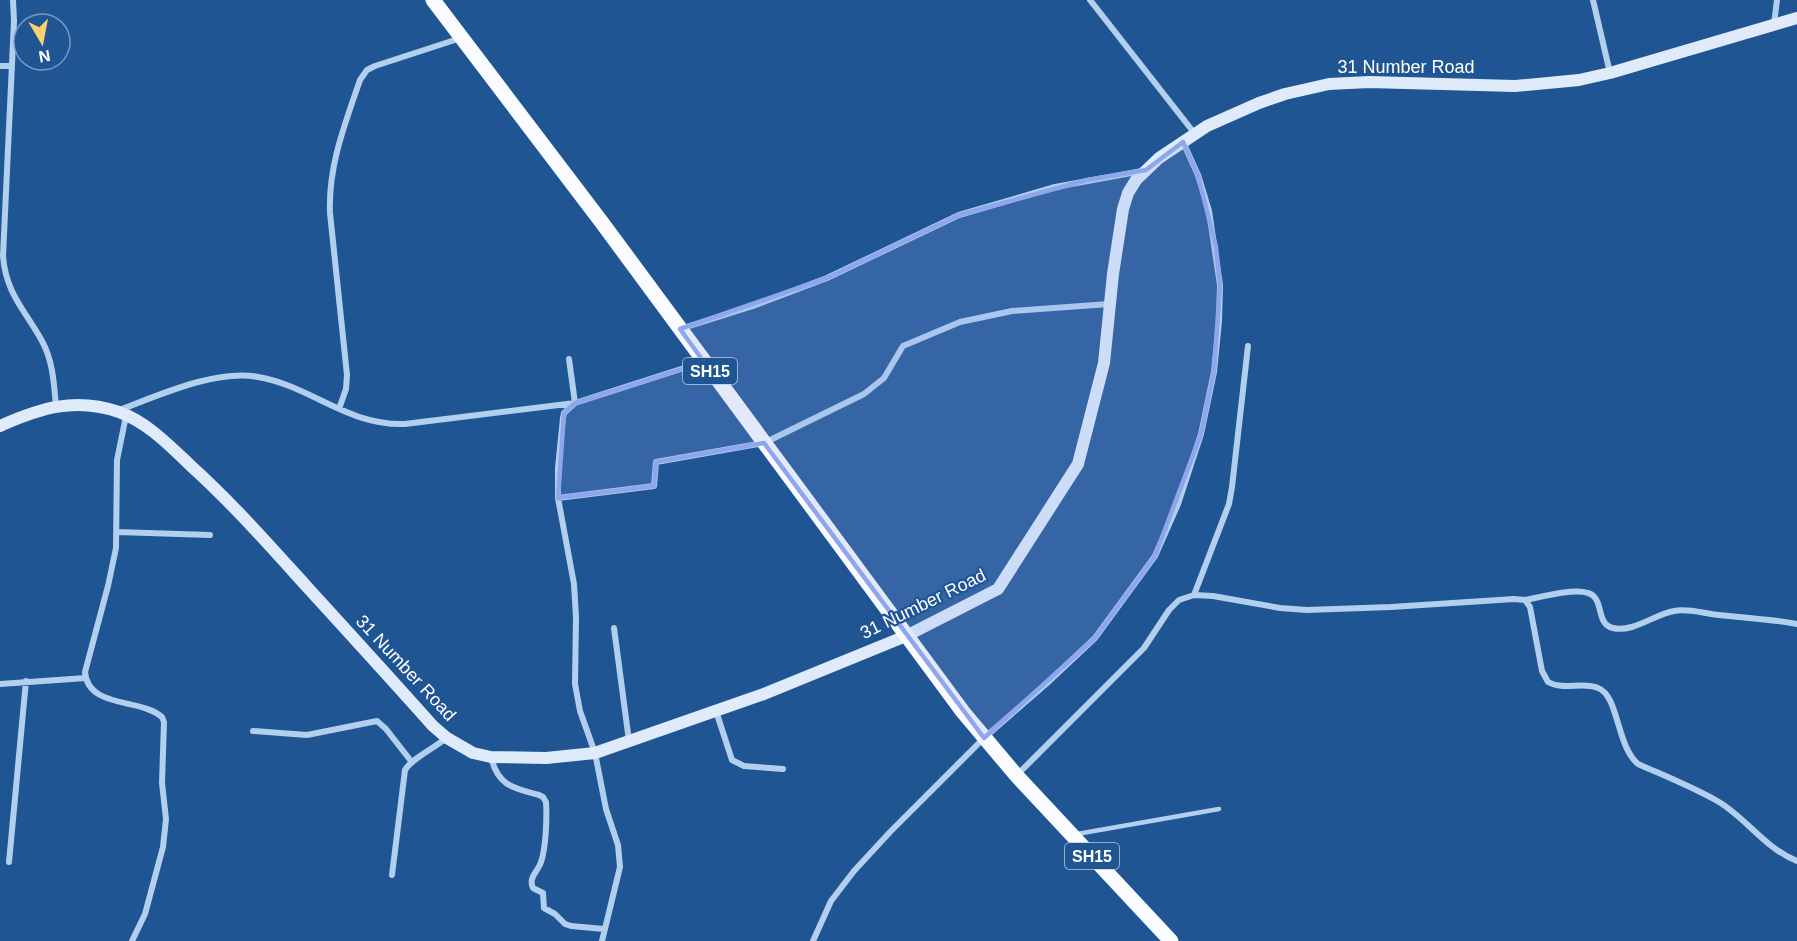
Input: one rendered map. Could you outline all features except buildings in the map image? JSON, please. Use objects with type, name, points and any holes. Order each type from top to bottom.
[{"type":"main road","name":"SH15","points":[[433,0],[680,329],[906,636],[986,740],[1171,941]]},
{"type":"main road","name":"31 Number Road","points":[[0,426],[29,413],[56,406],[80,405],[121,413],[158,435],[209,482],[447,738],[473,753],[491,757],[546,758],[595,753],[764,694],[906,636],[998,590],[1078,464],[1104,363],[1117,241],[1128,194],[1136,180],[1146,170],[1200,130],[1276,97],[1329,84],[1369,82],[1515,86],[1579,80],[1797,18]]},
{"type":"street","points":[[1090,0],[1200,130]]},
{"type":"street","points":[[1593,0],[1610,73]]},
{"type":"street","points":[[1774,24],[1777,0]]},
{"type":"street","points":[[339,409],[346,389],[347,375],[329,195],[335,155],[360,80],[367,70],[461,38]]},
{"type":"street","points":[[0,66],[12,66],[4,274],[10,290],[43,343],[53,371],[56,406]]},
{"type":"street","points":[[813,941],[831,901],[854,871],[890,832],[1095,638],[1155,556],[1178,504],[1202,434],[1212,383],[1219,321],[1220,285],[1209,211],[1198,175],[1183,142]]},
{"type":"street","points":[[680,329],[818,281],[959,215],[1055,187],[1146,170]]},
{"type":"street","points":[[558,498],[654,486],[657,462],[764,443],[874,388],[884,378],[903,346],[960,322],[994,313],[1109,303]]},
{"type":"street","points":[[1194,595],[1229,504],[1248,346]]},
{"type":"street","points":[[569,359],[575,403]]},
{"type":"street","points":[[132,941],[145,914],[163,847],[166,819],[162,783],[164,722],[162,717],[151,710],[97,693],[91,688],[86,678],[87,665],[108,586],[117,532],[117,460],[121,413],[175,389],[209,379],[257,376],[277,382],[358,417],[387,424],[575,403],[704,362]]},
{"type":"street","points":[[575,403],[564,413],[558,468],[558,498],[573,584],[576,618],[575,684],[580,711],[595,753],[606,809],[620,854],[618,880],[602,941]]},
{"type":"street","points":[[117,532],[210,535]]},
{"type":"street","points":[[1015,773],[1144,648],[1169,610],[1179,600],[1194,595],[1307,610],[1524,600],[1569,593],[1590,593],[1596,597],[1606,625],[1613,628],[1633,626],[1675,610],[1779,620],[1797,624]]},
{"type":"street","points":[[1524,600],[1530,607],[1533,617],[1542,670],[1548,682],[1561,686],[1598,688],[1606,694],[1611,703],[1625,747],[1638,764],[1719,802],[1771,847],[1797,861]]},
{"type":"street","points":[[614,628],[629,742]]},
{"type":"street","points":[[0,684],[86,678]]},
{"type":"street","points":[[9,862],[26,681]]},
{"type":"street","points":[[716,711],[732,760],[744,766],[783,769]]},
{"type":"street","points":[[253,731],[307,735],[377,721],[411,761]]},
{"type":"street","points":[[392,875],[404,774],[411,761],[432,750],[447,738]]},
{"type":"street","points":[[491,757],[498,778],[507,785],[543,797],[546,802],[542,859],[531,879],[533,888],[543,893],[545,909],[555,914],[565,924],[604,929]]},
{"type":"lane","points":[[1072,835],[1219,808]]},
{"type":"highlighted area","points":[[1183,142],[1198,175],[1216,247],[1220,285],[1214,372],[1201,434],[1155,556],[1095,638],[984,738],[764,443],[656,462],[654,486],[558,498],[564,413],[575,403],[704,362],[680,329],[827,278],[959,215],[1087,180],[1146,170]]}]
